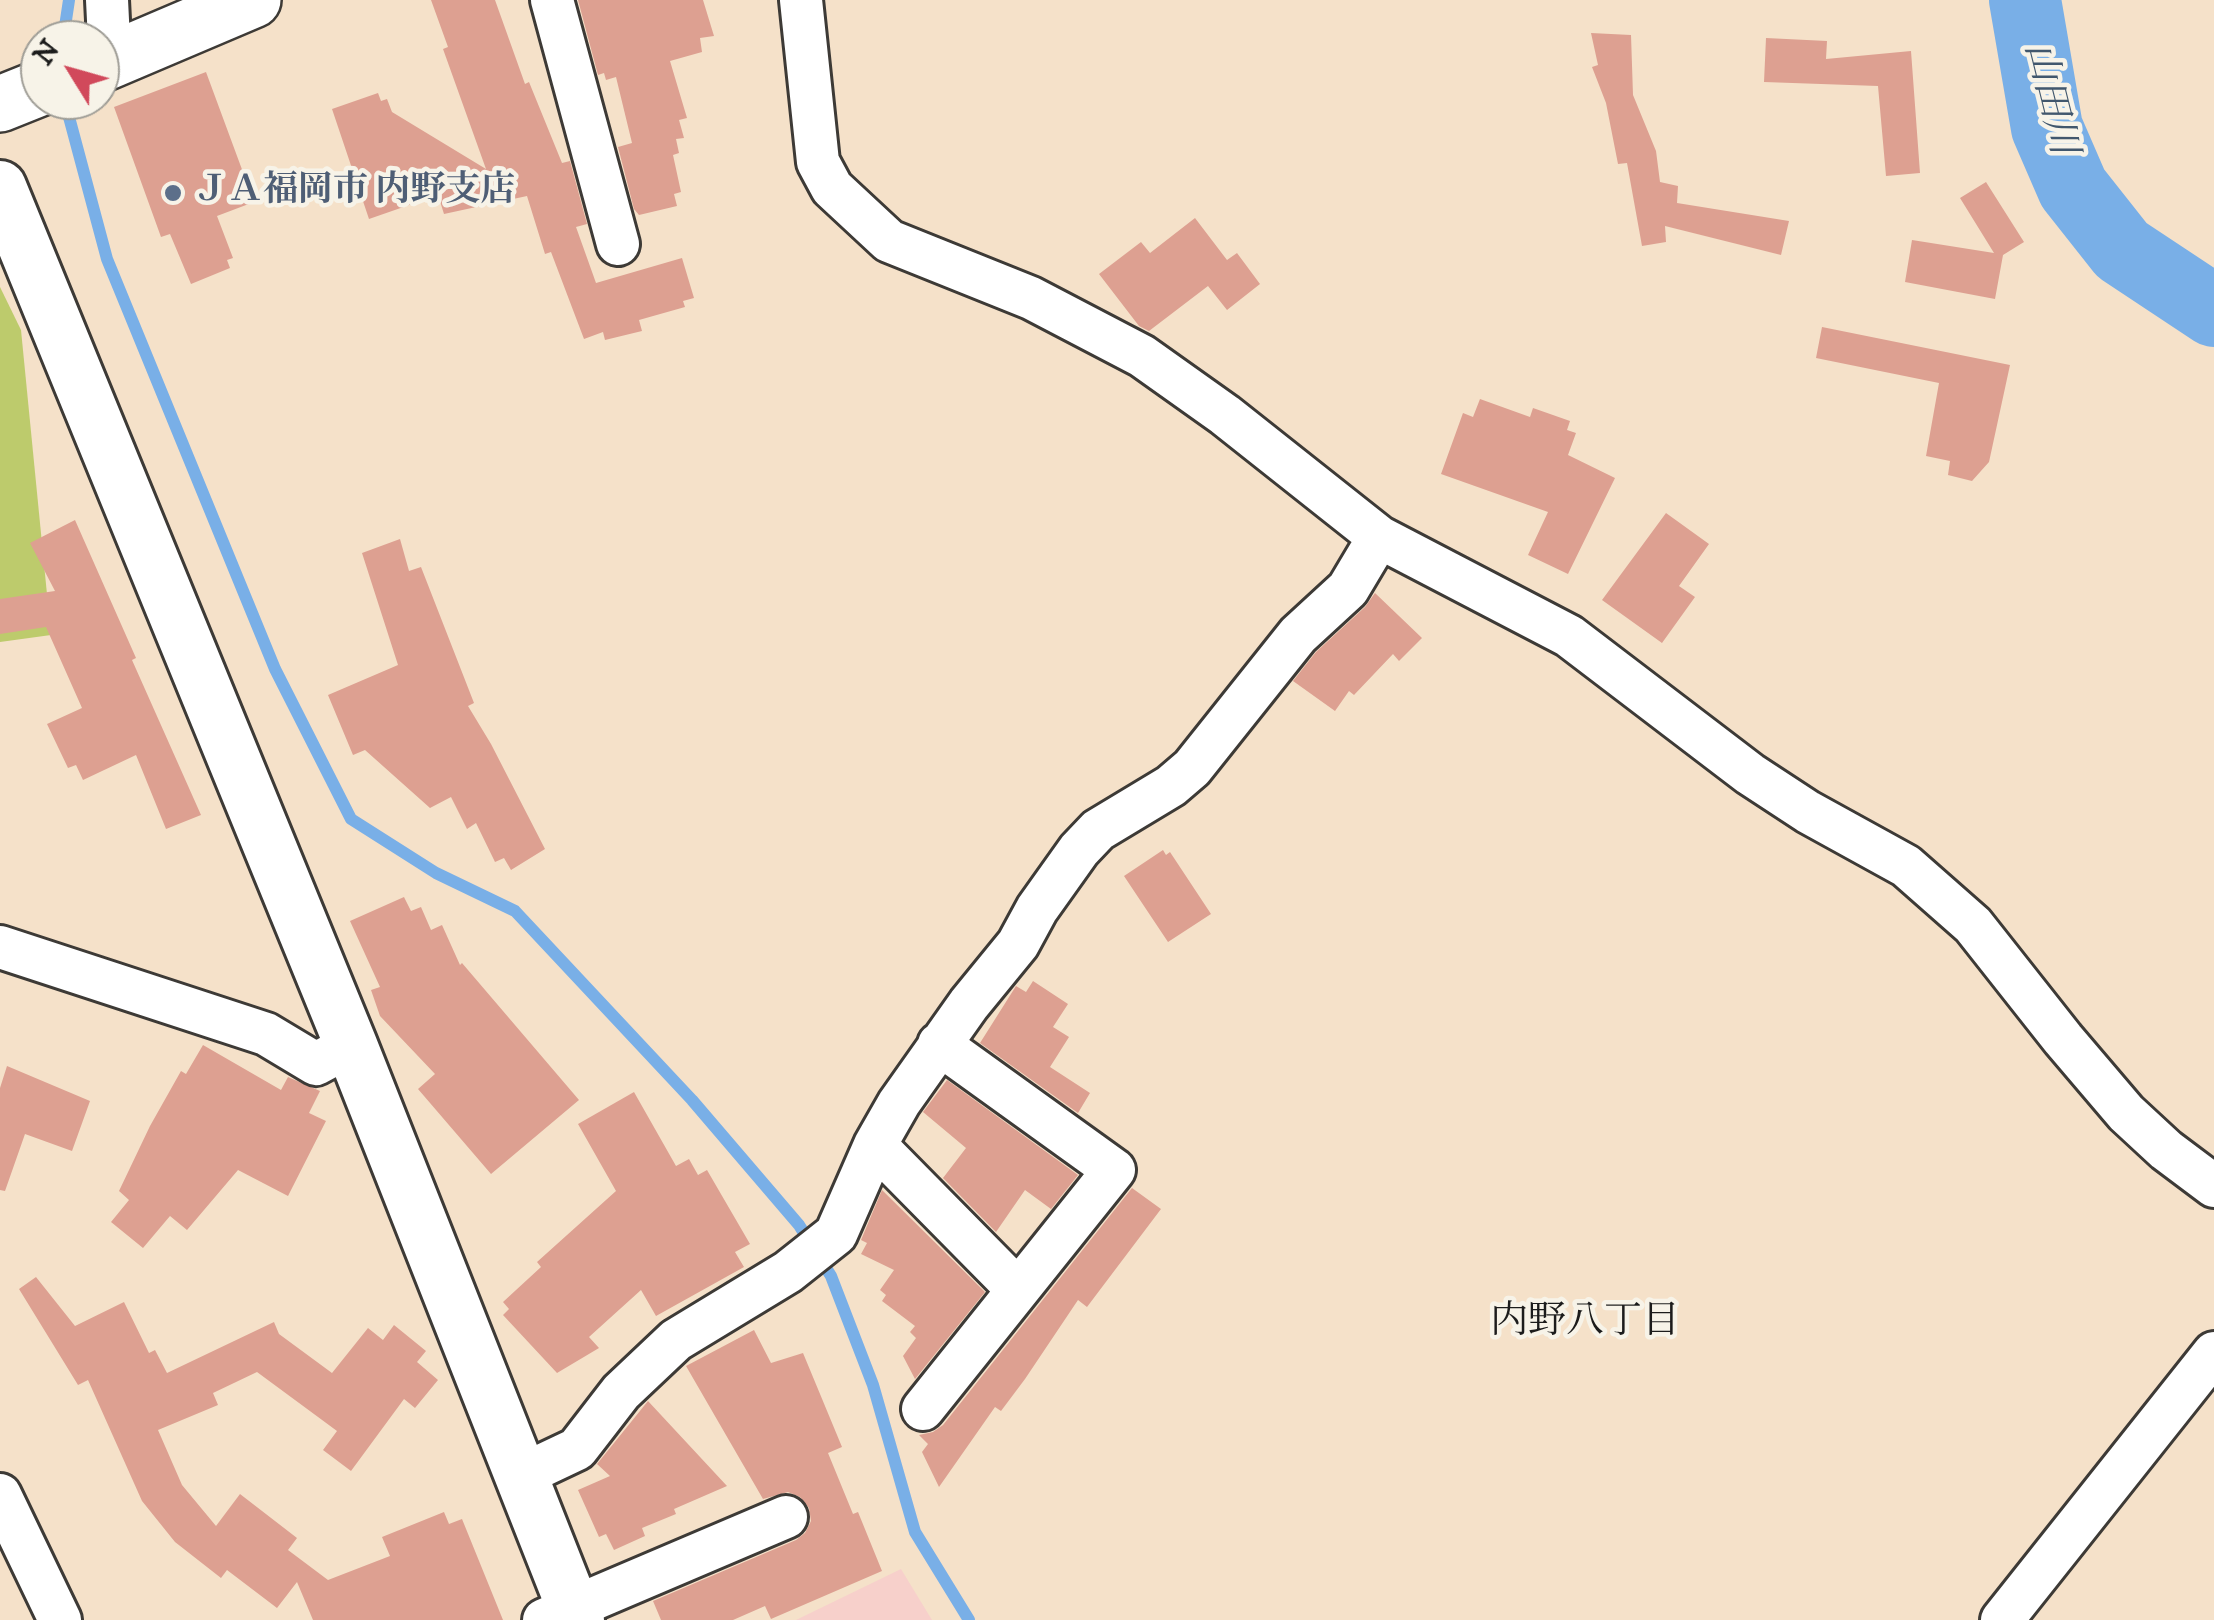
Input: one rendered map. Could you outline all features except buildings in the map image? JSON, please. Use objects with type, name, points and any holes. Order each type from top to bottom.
[{"type":"main road","points":[[120,57],[253,0]]},
{"type":"street","points":[[552,0],[618,244]]},
{"type":"street","points":[[801,0],[818,162],[832,188],[889,241],[1031,298],[1142,356],[1225,415],[1378,537],[1569,636],[1750,774],[1808,812],[1906,866],[1973,925],[2126,1113],[2214,1186]]},
{"type":"street","points":[[0,186],[351,1045],[520,1476],[565,1615],[786,1518]]},
{"type":"street","points":[[520,1476],[577,1449],[621,1392],[676,1340],[788,1272],[836,1234],[875,1144],[940,1044],[1018,944],[1037,909],[1079,850],[1098,830],[1171,786],[1192,768],[1298,636],[1348,589],[1378,537]]},
{"type":"street","points":[[0,948],[266,1034],[316,1064],[351,1045]]},
{"type":"street","points":[[923,1409],[1114,1170],[940,1044]]},
{"type":"street","points":[[875,1144],[1017,1289]]},
{"type":"street","points":[[2002,1620],[2214,1353]]},
{"type":"street","points":[[0,1495],[60,1620]]},
{"type":"shaded area","points":[[901,1569],[932,1620],[796,1620]]},
{"type":"green space","points":[[0,287],[21,330],[51,635],[0,642]]},
{"type":"waterway","points":[[66,20],[69,0]]},
{"type":"waterway","name":"山田川","points":[[2025,0],[2047,128],[2073,188],[2122,250],[2214,311]]},
{"type":"waterway","points":[[70,120],[107,259],[275,669],[351,819],[436,873],[515,911],[692,1100],[799,1225],[831,1276],[873,1385],[915,1532],[969,1620]]},
{"type":"place","name":"ＪＡ福岡市 内野支店","points":[[173,193]]},
{"type":"district","name":"内野八丁目","points":[[1585,1324]]}]
